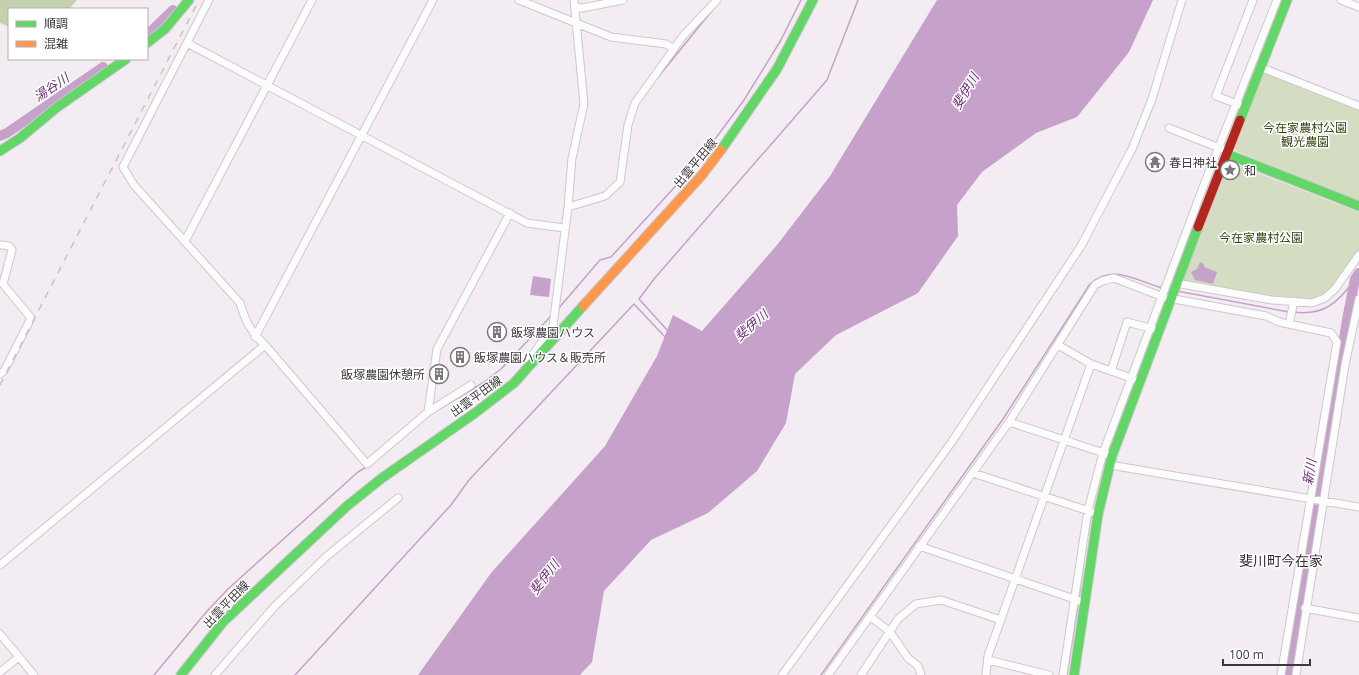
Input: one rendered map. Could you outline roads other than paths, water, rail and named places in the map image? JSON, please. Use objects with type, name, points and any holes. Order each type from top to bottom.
[{"type":"main road","points":[[148,42],[165,29],[189,0]]},
{"type":"main road","name":"出雲平田線","points":[[181,675],[233,611],[347,506],[382,478],[475,413],[514,383],[702,175],[724,147],[768,86],[813,0]]},
{"type":"main road","points":[[1074,675],[1080,601],[1098,514],[1111,461],[1140,382],[1154,329],[1167,298],[1176,283],[1188,242],[1228,153],[1240,105],[1260,67],[1287,0]]},
{"type":"main road","points":[[0,151],[20,138],[56,108],[125,60]]},
{"type":"main road","points":[[1228,153],[1359,206]]},
{"type":"street","points":[[209,0],[123,167],[134,185],[240,303],[245,320],[255,337],[265,345],[366,464],[428,412],[471,385]]},
{"type":"street","points":[[185,241],[312,0]]},
{"type":"street","points":[[255,337],[433,0]]},
{"type":"street","points":[[519,0],[612,38],[666,44],[674,49]]},
{"type":"street","points":[[574,3],[582,8],[623,0]]},
{"type":"street","points":[[568,207],[605,196],[620,182],[628,125],[635,102],[683,36],[717,0]]},
{"type":"street","points":[[782,675],[950,443],[1081,246],[1132,149],[1152,99],[1182,0]]},
{"type":"street","points":[[1240,105],[1216,96],[1253,0]]},
{"type":"street","points":[[1167,298],[1188,242],[1205,182],[1219,148],[1240,105],[1276,0]]},
{"type":"street","points":[[1340,0],[1359,7]]},
{"type":"street","points":[[514,383],[517,376],[552,326],[568,207],[572,158],[584,104],[574,3]]},
{"type":"street","points":[[187,43],[528,223],[564,228]]},
{"type":"street","points":[[1260,67],[1359,106]]},
{"type":"street","points":[[1169,128],[1228,153]]},
{"type":"street","points":[[1205,182],[1214,186]]},
{"type":"street","points":[[428,412],[437,349],[510,213]]},
{"type":"street","points":[[0,374],[4,371],[31,318],[3,284],[12,250],[9,246],[2,245]]},
{"type":"street","points":[[1176,283],[1272,300],[1312,303],[1325,298],[1336,289],[1359,254]]},
{"type":"street","points":[[828,675],[871,617],[919,546],[1009,422],[1095,285],[1102,281],[1114,278],[1167,298],[1266,316],[1331,332],[1337,342],[1312,499],[1281,675]]},
{"type":"street","points":[[1296,675],[1305,608],[1325,501],[1345,365],[1359,299]]},
{"type":"street","points":[[1290,322],[1294,302]]},
{"type":"street","points":[[1063,675],[1080,601],[1088,510],[1103,453],[1131,378],[1154,329],[1126,322],[1111,371]]},
{"type":"street","points":[[0,565],[265,345]]},
{"type":"street","points":[[1058,345],[1091,364],[1140,382]]},
{"type":"street","points":[[986,675],[988,660],[1001,620],[1091,364]]},
{"type":"street","points":[[1009,422],[1103,453],[1111,461],[1359,507]]},
{"type":"street","points":[[973,473],[1098,514]]},
{"type":"street","points":[[215,675],[276,606],[328,556],[398,498]]},
{"type":"street","points":[[919,546],[1080,601]]},
{"type":"street","points":[[861,675],[898,619],[916,604],[941,600],[1001,620]]},
{"type":"street","points":[[1305,608],[1359,618]]},
{"type":"street","points":[[871,617],[890,632],[908,658],[918,666],[921,675]]},
{"type":"street","points":[[0,634],[34,675]]},
{"type":"street","points":[[0,672],[19,657]]},
{"type":"street","points":[[988,660],[1049,675]]},
{"type":"water","name":"斐伊川","points":[[937,0],[1153,0],[1129,52],[1077,117],[1036,133],[982,172],[957,205],[958,236],[918,293],[836,335],[795,374],[786,423],[757,471],[708,513],[651,540],[604,591],[592,662],[580,675],[418,675],[491,573],[605,446],[657,356],[673,315],[702,331],[777,245],[830,176]]},
{"type":"water","points":[[1200,262],[1204,264],[1204,267],[1217,272],[1213,284],[1195,280],[1191,272],[1197,269]]},
{"type":"water","points":[[533,276],[551,279],[549,297],[530,295]]},
{"type":"waterway","points":[[558,309],[600,260],[611,257],[701,158],[744,100],[781,40],[801,0]]},
{"type":"waterway","points":[[668,331],[639,299],[654,279],[827,80],[858,0]]},
{"type":"waterway","points":[[659,76],[719,2]]},
{"type":"waterway","name":"湯谷川","points":[[148,34],[173,10]]},
{"type":"waterway","name":"湯谷川","points":[[0,136],[7,133],[103,67]]},
{"type":"waterway","points":[[1183,251],[1190,232]]},
{"type":"waterway","name":"新川","points":[[1290,675],[1347,320],[1355,279],[1359,273]]},
{"type":"waterway","points":[[821,675],[1003,419],[1090,284],[1098,278],[1116,274],[1134,278],[1162,288]]},
{"type":"waterway","points":[[1293,312],[1304,313],[1322,310],[1336,301],[1355,279]]},
{"type":"waterway","points":[[1177,291],[1289,312]]},
{"type":"waterway","points":[[295,675],[451,505],[469,480],[634,304],[666,338]]},
{"type":"waterway","points":[[429,415],[483,383],[501,369],[551,316]]},
{"type":"waterway","points":[[1155,326],[1158,318]]},
{"type":"waterway","points":[[154,675],[208,610],[228,589],[358,472],[368,466]]},
{"type":"waterway","points":[[1088,535],[1091,515]]},
{"type":"waterway","points":[[1079,598],[1083,566]]},
{"type":"waterway","points":[[1067,675],[1078,604]]},
{"type":"railway","points":[[0,385],[199,0]]},
{"type":"place","name":"春日神社","points":[[1155,162]]},
{"type":"place","name":"和","points":[[1230,170]]},
{"type":"place","name":"飯塚農園ハウス","points":[[497,332]]},
{"type":"place","name":"飯塚農園ハウス＆販売所","points":[[460,357]]},
{"type":"place","name":"飯塚農園休憩所","points":[[439,374]]},
{"type":"district","name":"斐川町今在家","points":[[1281,560]]},
{"type":"park label","name":"今在家農村公園 観光農園","points":[[1305,134]]},
{"type":"park label","name":"今在家農村公園","points":[[1261,237]]}]
